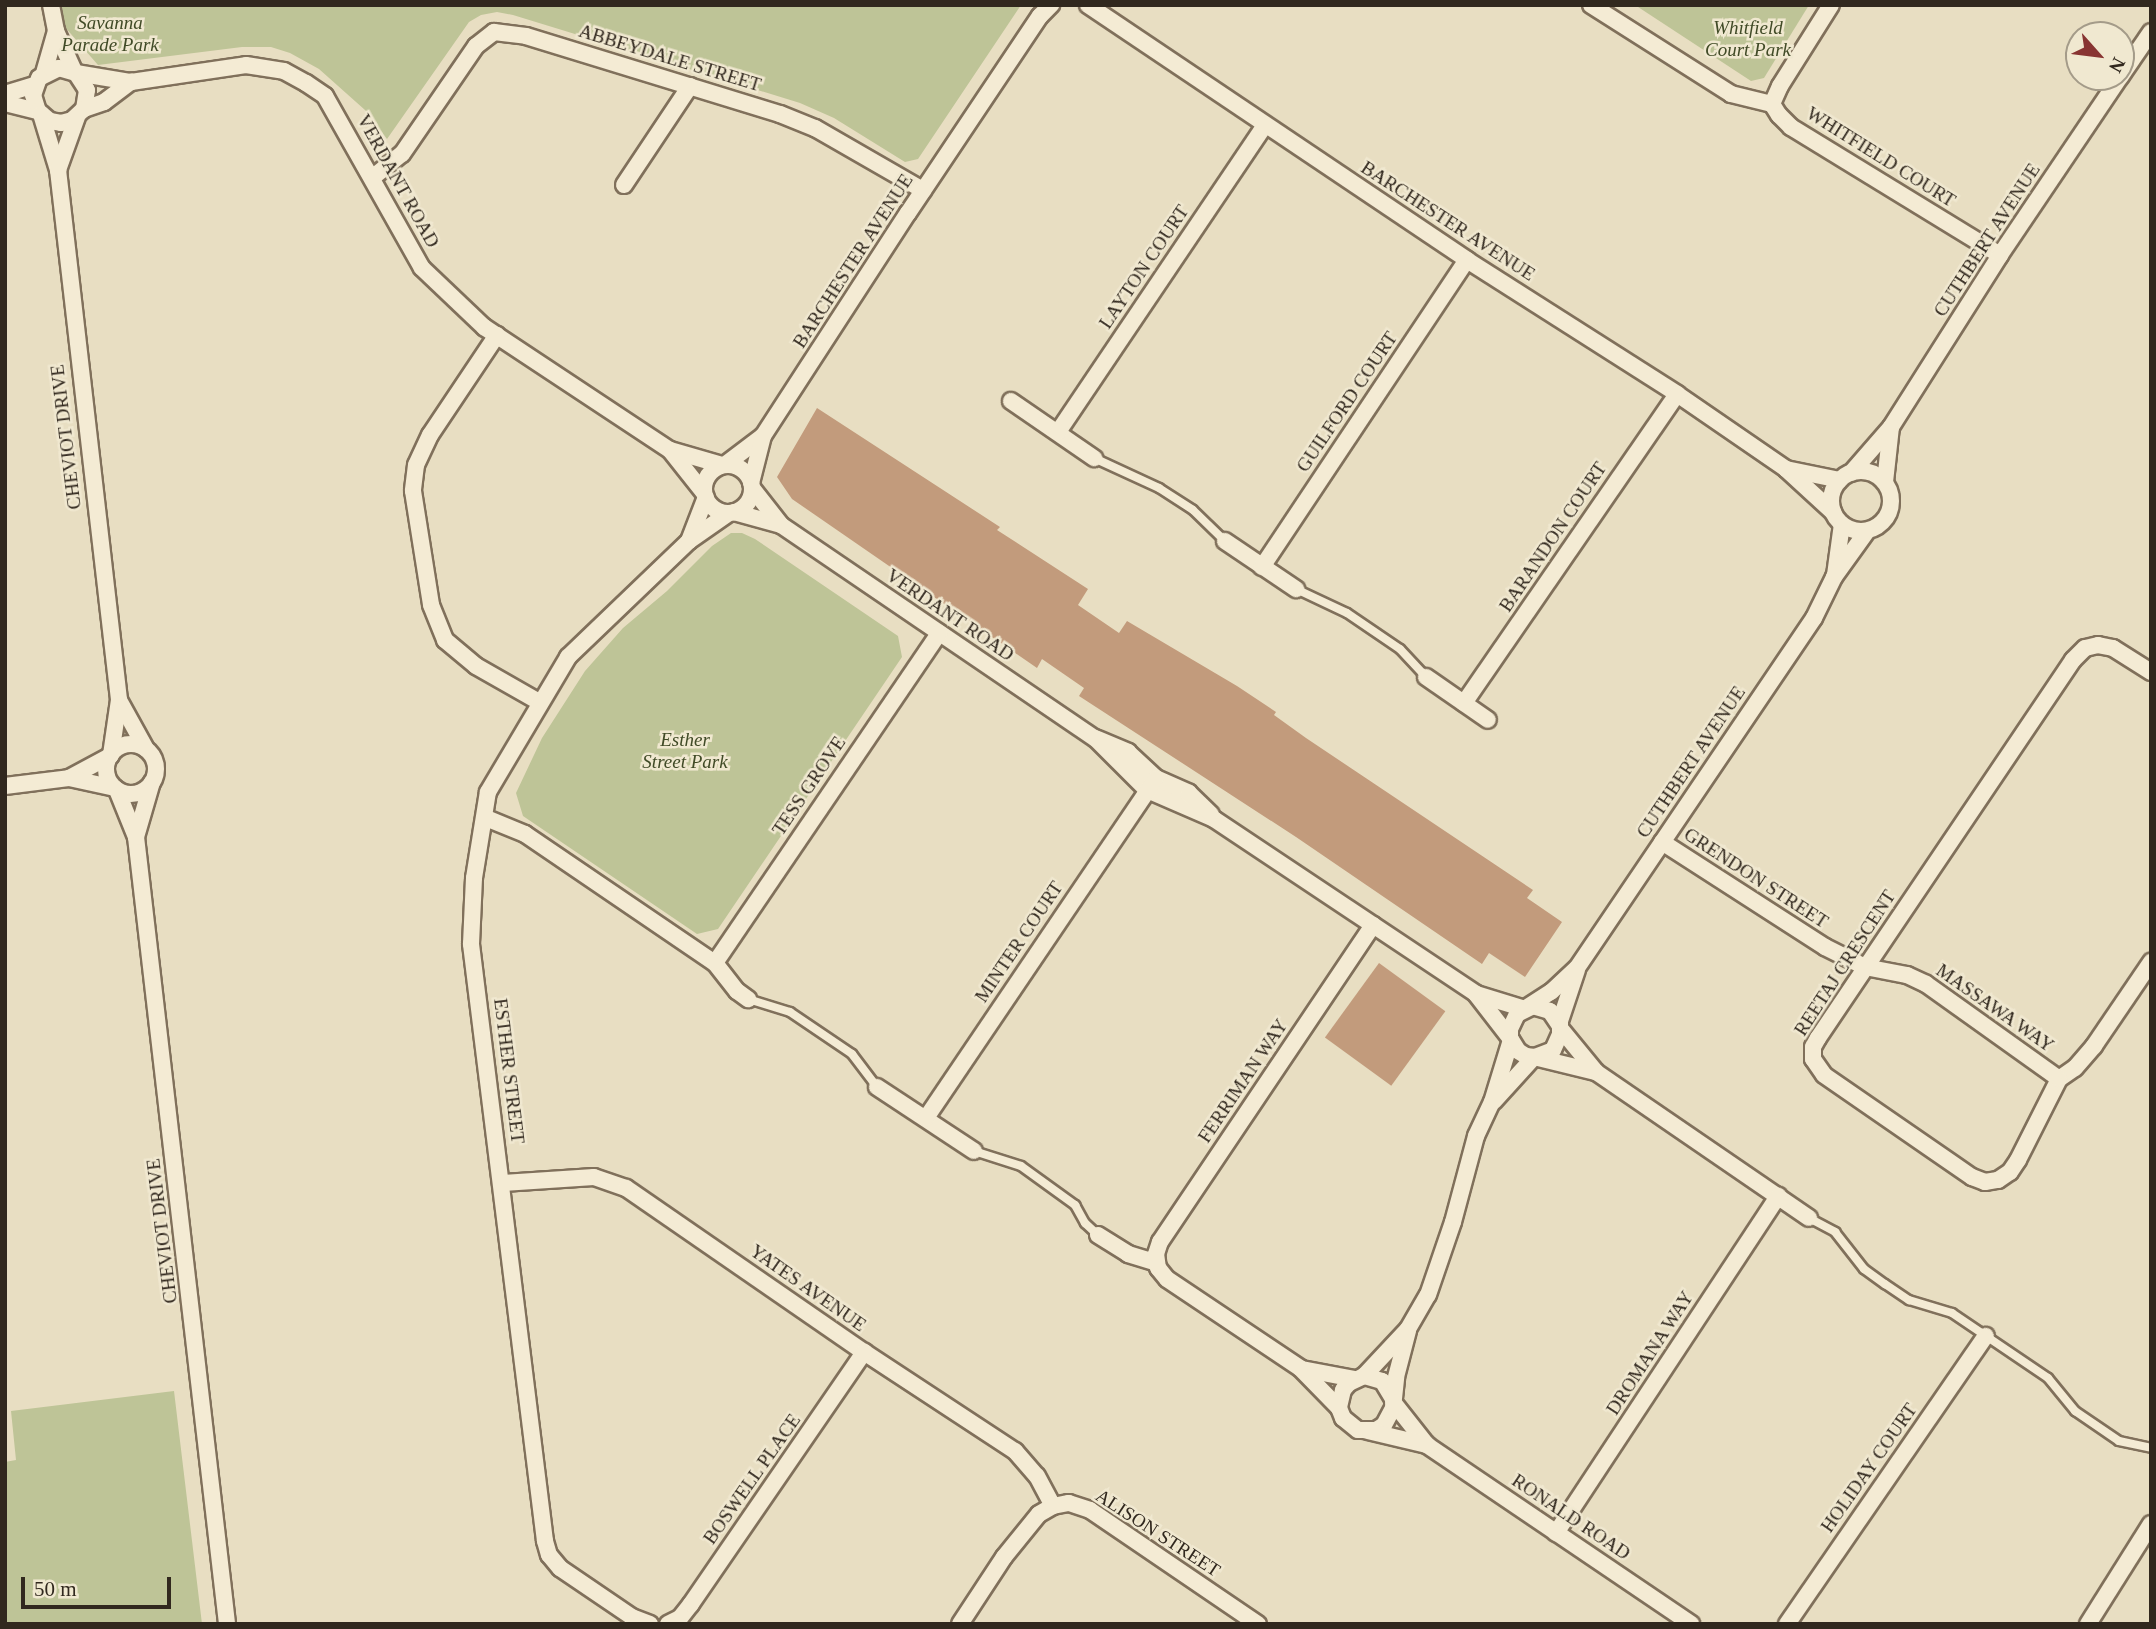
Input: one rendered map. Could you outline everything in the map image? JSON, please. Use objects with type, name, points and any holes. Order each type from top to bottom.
[{"type":"street","points":[[5,103],[39,112],[50,121],[61,122],[80,113],[87,90],[75,72],[56,31],[51,5]]},
{"type":"street","name":"BARCHESTER AVENUE","points":[[724,465],[763,436],[923,190],[1040,16],[1051,5]]},
{"type":"street","name":"BARCHESTER AVENUE","points":[[1088,5],[1467,260],[1677,394],[1786,469],[1837,518]]},
{"type":"street","points":[[1591,5],[1731,94],[1772,104],[1831,5]]},
{"type":"street","points":[[39,112],[34,100],[56,31]]},
{"type":"street","name":"ABBEYDALE STREET","points":[[372,178],[402,153],[476,46],[494,32],[526,36],[690,86],[815,128],[923,190]]},
{"type":"street","name":"CUTHBERT AVENUE","points":[[2135,56],[2151,32]]},
{"type":"street","name":"VERDANT ROAD","points":[[75,72],[131,82],[246,65],[284,71],[325,96],[422,268],[484,327],[670,450],[724,465]]},
{"type":"street","points":[[5,94],[59,68],[75,72]]},
{"type":"street","name":"VERDANT ROAD","points":[[80,113],[104,102],[131,82]]},
{"type":"street","points":[[624,185],[690,86]]},
{"type":"street","name":"CUTHBERT AVENUE","points":[[1845,477],[1892,427],[2000,255],[2111,91]]},
{"type":"street","name":"WHITFIELD COURT","points":[[1772,104],[1791,127],[2000,255]]},
{"type":"street","name":"CHEVIOT DRIVE","points":[[39,112],[58,170],[119,700],[110,755]]},
{"type":"street","name":"CHEVIOT DRIVE","points":[[58,170],[80,113]]},
{"type":"street","name":"LAYTON COURT","points":[[1058,432],[1265,125]]},
{"type":"street","name":"GUILFORD COURT","points":[[1262,567],[1467,260]]},
{"type":"street","points":[[497,335],[430,435],[416,465],[413,491],[431,606],[445,639],[476,666],[540,702]]},
{"type":"street","name":"BARANDON COURT","points":[[1464,704],[1677,394]]},
{"type":"street","points":[[1011,401],[1094,458]]},
{"type":"street","name":"CUTHBERT AVENUE","points":[[1885,482],[1892,427]]},
{"type":"street","name":"BARCHESTER AVENUE","points":[[752,485],[763,436]]},
{"type":"street","name":"VERDANT ROAD","points":[[670,450],[705,495]]},
{"type":"street","points":[[724,465],[742,469],[752,485],[747,503],[731,512],[715,509],[705,495],[708,476],[724,465]]},
{"type":"street","name":"BARCHESTER AVENUE","points":[[1786,469],[1845,477]]},
{"type":"street","points":[[1870,472],[1885,482],[1892,502],[1884,521],[1867,531],[1849,529],[1837,518],[1831,501],[1845,477],[1870,472]]},
{"type":"street","name":"VERDANT ROAD","points":[[752,485],[781,525],[1095,738],[1152,784],[1214,819],[1476,993],[1525,1009]]},
{"type":"street","name":"ESTHER STREET","points":[[689,541],[705,495]]},
{"type":"street","name":"VERDANT ROAD","points":[[731,512],[781,525]]},
{"type":"street","name":"ESTHER STREET","points":[[650,1624],[632,1617],[560,1568],[549,1555],[545,1541],[503,1183],[471,944],[474,878],[486,818],[488,792],[568,657],[689,541],[731,512]]},
{"type":"street","name":"CUTHBERT AVENUE","points":[[1834,578],[1837,518]]},
{"type":"street","name":"CUTHBERT AVENUE","points":[[1525,1009],[1551,992],[1577,968],[1814,618],[1834,578],[1867,531]]},
{"type":"street","points":[[1224,541],[1296,589]]},
{"type":"street","name":"TESS GROVE","points":[[715,963],[939,633]]},
{"type":"street","name":"REETAJ CRESCENT","points":[[2151,672],[2113,648],[2098,645],[2085,648],[2073,660],[1813,1047],[1816,1067],[1972,1177],[1984,1182],[1998,1180],[2010,1172],[2059,1079],[2075,1068],[2094,1046],[2151,962]]},
{"type":"street","points":[[1426,677],[1488,720]]},
{"type":"street","name":"CHEVIOT DRIVE","points":[[119,700],[146,749]]},
{"type":"street","points":[[5,786],[69,778],[128,794],[139,793],[154,780],[156,764],[146,749],[129,744],[69,778]]},
{"type":"street","points":[[110,755],[106,771],[116,789]]},
{"type":"street","name":"CHEVIOT DRIVE","points":[[136,837],[154,780]]},
{"type":"street","name":"MINTER COURT","points":[[926,1118],[1152,784]]},
{"type":"street","name":"CHEVIOT DRIVE","points":[[116,789],[136,837],[228,1623]]},
{"type":"street","points":[[486,818],[525,834],[715,963],[737,991],[748,999]]},
{"type":"street","name":"GRENDON STREET","points":[[1662,842],[1825,947],[1865,967]]},
{"type":"street","name":"FERRIMAN WAY","points":[[1157,1263],[1156,1254],[1160,1242],[1373,925]]},
{"type":"street","name":"MASSAWA WAY","points":[[1865,967],[1907,975],[1926,984],[2059,1079]]},
{"type":"street","name":"CUTHBERT AVENUE","points":[[1560,1027],[1577,968]]},
{"type":"street","name":"VERDANT ROAD","points":[[1476,993],[1511,1039]]},
{"type":"street","points":[[1339,1408],[1343,1390],[1359,1378],[1408,1329],[1427,1295],[1442,1257],[1473,1147],[1492,1102],[1511,1039],[1512,1021],[1525,1009],[1542,1007],[1550,1011],[1596,1072],[1809,1218]]},
{"type":"street","points":[[1492,1102],[1534,1057],[1553,1050],[1558,1043],[1560,1027]]},
{"type":"street","points":[[1511,1039],[1518,1051],[1596,1072]]},
{"type":"street","points":[[877,1087],[974,1152]]},
{"type":"street","name":"YATES AVENUE","points":[[503,1183],[594,1177],[626,1188],[864,1352],[1015,1451],[1037,1476],[1053,1506]]},
{"type":"street","name":"DROMANA WAY","points":[[1556,1533],[1777,1196]]},
{"type":"street","points":[[1098,1235],[1128,1254],[1157,1263],[1167,1279],[1300,1368],[1339,1408],[1349,1425],[1367,1431],[1384,1425],[1390,1417],[1408,1329]]},
{"type":"street","name":"HOLIDAY COURT","points":[[1787,1624],[1986,1336]]},
{"type":"street","name":"BOSWELL PLACE","points":[[668,1624],[680,1618],[691,1604],[864,1352]]},
{"type":"street","points":[[1300,1368],[1382,1381],[1393,1401]]},
{"type":"street","name":"RONALD ROAD","points":[[1393,1401],[1427,1446],[1691,1624]]},
{"type":"street","name":"RONALD ROAD","points":[[1367,1431],[1427,1446]]},
{"type":"street","name":"ALISON STREET","points":[[1053,1506],[1069,1503],[1090,1510],[1258,1624]]},
{"type":"street","points":[[960,1624],[1024,1530],[1039,1514],[1053,1506]]},
{"type":"street","points":[[2088,1624],[2151,1524]]},
{"type":"lane","points":[[1094,458],[1160,488],[1193,510],[1224,541]]},
{"type":"lane","points":[[1296,589],[1347,613],[1400,649],[1426,677]]},
{"type":"lane","points":[[748,999],[790,1012],[823,1034],[852,1054],[877,1087]]},
{"type":"lane","points":[[974,1152],[1021,1167],[1075,1205],[1085,1223],[1098,1235]]},
{"type":"lane","points":[[1809,1218],[1835,1232],[1864,1269],[1885,1284],[1909,1300],[1952,1313],[2048,1378],[2067,1403],[2094,1425],[2119,1441],[2151,1448]]},
{"type":"green space","name":"Savanna Parade Park","points":[[60,5],[1021,5],[918,159],[905,162],[834,118],[800,103],[497,12],[481,15],[469,22],[387,139],[365,110],[319,69],[290,53],[271,47],[242,47],[98,65],[64,26]]},
{"type":"green space","name":"Whitfield Court Park","points":[[1635,5],[1809,5],[1764,78],[1751,81]]},
{"type":"green space","name":"Esther Street Park","points":[[731,533],[742,533],[755,539],[898,636],[902,657],[718,929],[697,934],[523,816],[516,793],[542,738],[585,671],[623,628],[667,591],[712,546]]},
{"type":"green space","points":[[174,1391],[202,1624],[5,1624],[5,1462],[16,1460],[11,1411]]},
{"type":"building","points":[[817,408],[1000,527],[997,530],[1088,589],[1078,605],[1119,633],[1127,621],[1237,686],[1276,712],[1274,715],[1306,738],[1533,890],[1527,898],[1562,922],[1525,977],[1489,953],[1482,964],[1296,837],[1079,696],[1084,688],[1042,659],[1037,668],[792,499],[777,477]]},
{"type":"building","points":[[1379,963],[1445,1011],[1391,1086],[1325,1037]]}]
